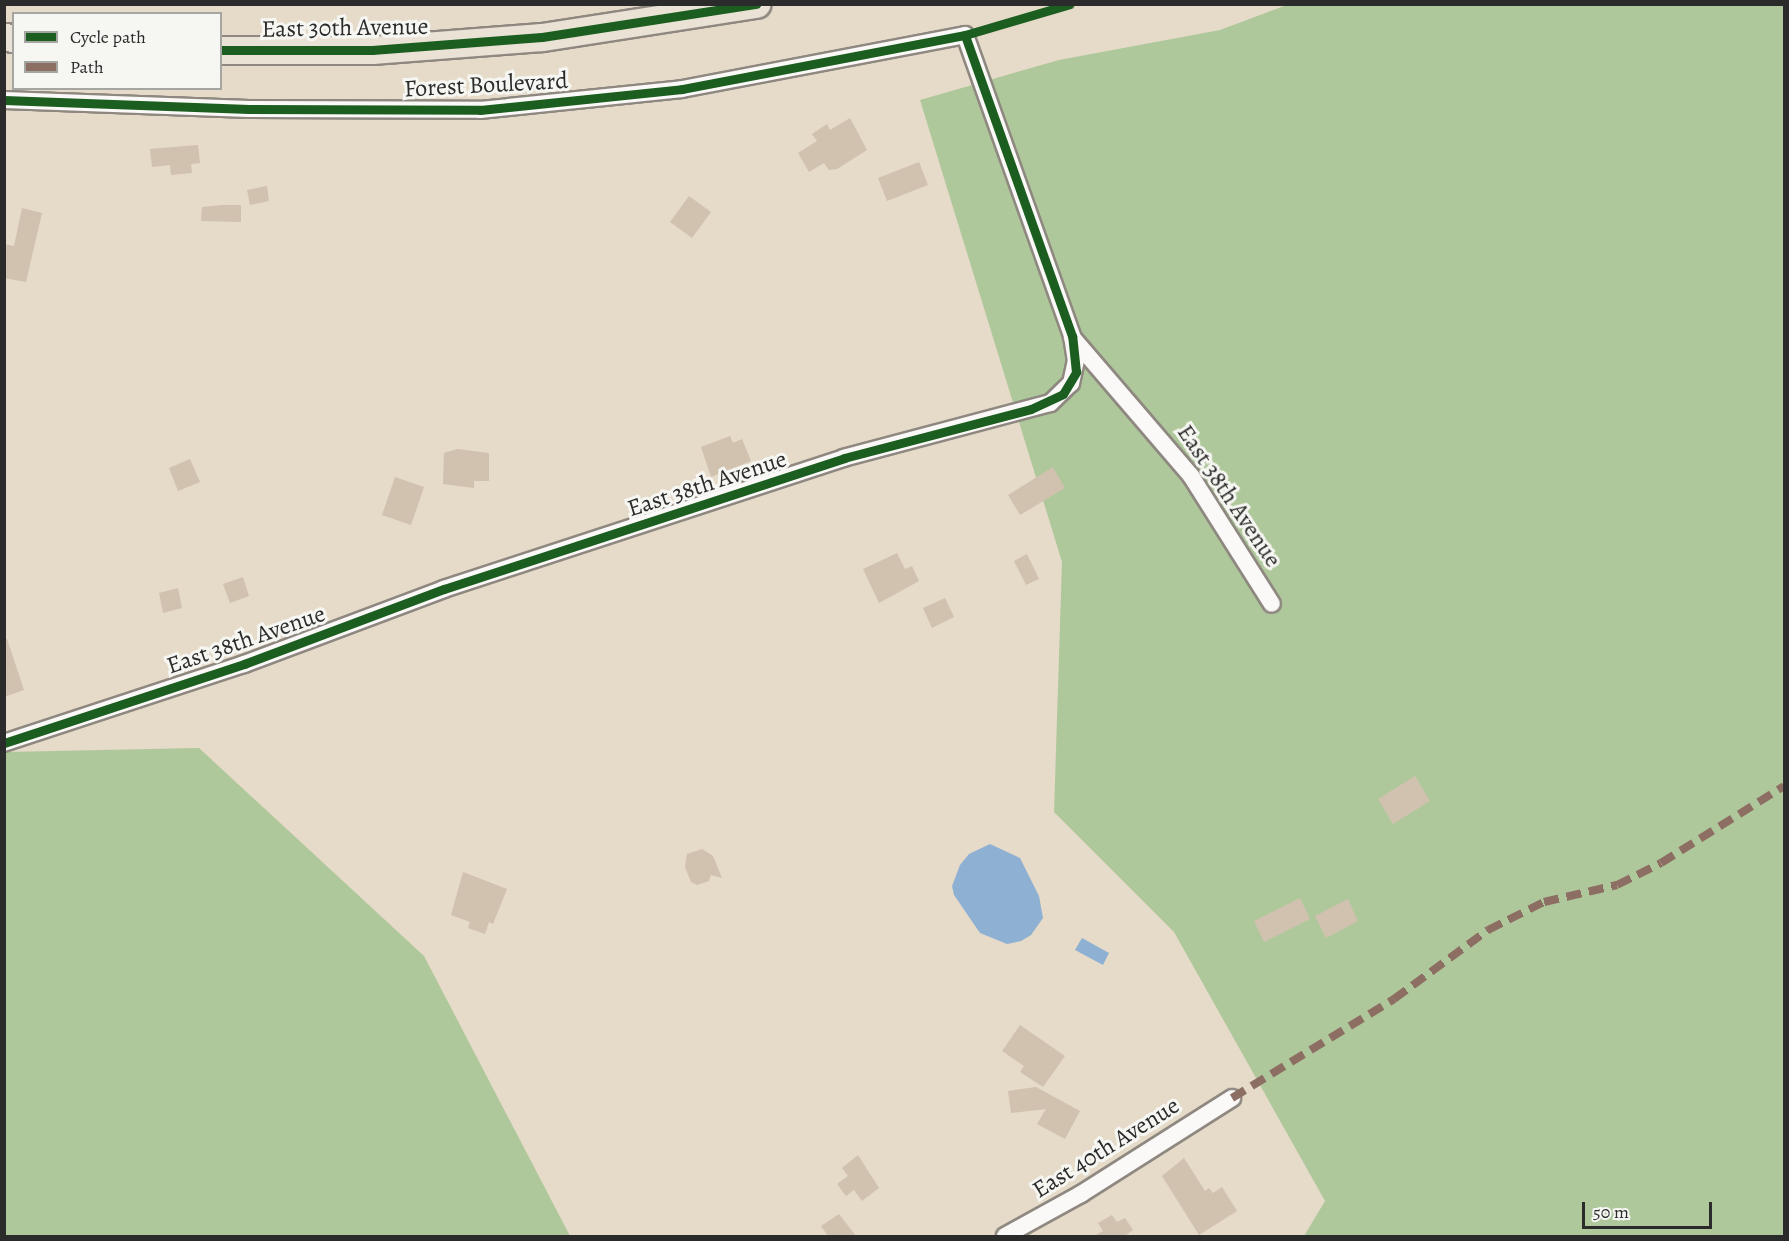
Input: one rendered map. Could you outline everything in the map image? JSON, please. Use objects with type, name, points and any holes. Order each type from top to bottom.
[{"type":"main road","name":"East 30th Avenue","points":[[222,50],[372,50],[542,37],[756,4]]},
{"type":"street","name":"Forest Boulevard","points":[[4,100],[249,109],[480,110],[682,89],[965,35]]},
{"type":"street","name":"East 38th Avenue","points":[[4,743],[244,664],[444,589],[844,458],[1050,403],[1063,394],[1076,372],[1072,336],[965,35]]},
{"type":"street","name":"East 38th Avenue","points":[[1072,336],[1191,476],[1272,604]]},
{"type":"street","name":"East 40th Avenue","points":[[1005,1236],[1081,1194],[1232,1098]]},
{"type":"green space","points":[[1287,5],[1784,5],[1784,1236],[1304,1236],[1325,1201],[1174,932],[1054,812],[1062,562],[920,100],[1059,60],[1220,30]]},
{"type":"green space","points":[[199,748],[424,956],[570,1236],[5,1236],[5,752]]},
{"type":"water","points":[[990,844],[1020,858],[1039,896],[1043,918],[1031,935],[1021,941],[1007,944],[980,933],[954,895],[952,886],[960,865],[969,854]]},
{"type":"water","points":[[1082,938],[1109,953],[1103,965],[1075,950]]},
{"type":"building","points":[[850,118],[867,150],[837,169],[829,170],[824,163],[809,172],[798,153],[817,141],[812,134],[827,124],[830,130]]},
{"type":"building","points":[[198,145],[200,163],[191,164],[192,173],[171,175],[170,165],[152,167],[150,149]]},
{"type":"building","points":[[919,162],[928,185],[887,201],[878,178]]},
{"type":"building","points":[[267,186],[269,201],[250,205],[247,190]]},
{"type":"building","points":[[689,196],[711,212],[692,238],[670,222]]},
{"type":"building","points":[[241,205],[241,222],[201,221],[202,207]]},
{"type":"building","points":[[22,208],[42,213],[26,282],[4,278],[4,244],[14,246]]},
{"type":"building","points":[[730,436],[733,443],[742,439],[751,461],[711,477],[701,447]]},
{"type":"building","points":[[457,449],[489,453],[489,481],[474,481],[474,488],[443,484],[444,453]]},
{"type":"building","points":[[190,459],[200,482],[178,491],[169,468]]},
{"type":"building","points":[[1053,467],[1065,488],[1020,515],[1008,495]]},
{"type":"building","points":[[395,477],[424,487],[411,525],[382,515]]},
{"type":"building","points":[[897,553],[905,569],[912,566],[919,581],[879,603],[863,569]]},
{"type":"building","points":[[1027,554],[1039,579],[1026,585],[1014,561]]},
{"type":"building","points":[[243,577],[249,596],[230,603],[223,584]]},
{"type":"building","points":[[178,588],[182,608],[163,613],[159,593]]},
{"type":"building","points":[[945,598],[954,617],[932,628],[923,608]]},
{"type":"building","points":[[7,639],[24,690],[4,697],[4,640]]},
{"type":"building","points":[[1415,776],[1430,801],[1393,824],[1378,799]]},
{"type":"building","points":[[702,849],[713,856],[722,878],[711,875],[709,881],[697,885],[691,882],[685,867],[687,854]]},
{"type":"building","points":[[463,872],[507,889],[493,924],[489,922],[485,934],[468,928],[470,922],[451,915]]},
{"type":"building","points":[[1300,898],[1310,919],[1264,942],[1254,921]]},
{"type":"building","points":[[1348,899],[1358,921],[1326,938],[1315,916]]},
{"type":"building","points":[[1020,1025],[1065,1056],[1043,1087],[1020,1072],[1024,1066],[1002,1051]]},
{"type":"building","points":[[1036,1087],[1080,1111],[1065,1139],[1037,1124],[1046,1109],[1011,1113],[1008,1091]]},
{"type":"building","points":[[858,1155],[879,1188],[862,1201],[854,1190],[846,1196],[837,1184],[848,1176],[842,1168]]},
{"type":"building","points":[[1184,1158],[1205,1191],[1209,1188],[1213,1193],[1222,1187],[1237,1211],[1199,1235],[1162,1176]]},
{"type":"building","points":[[839,1214],[856,1236],[828,1236],[821,1226]]},
{"type":"building","points":[[1112,1215],[1117,1222],[1125,1218],[1133,1230],[1125,1236],[1094,1236],[1103,1231],[1098,1223]]},
{"type":"marked path","points":[[1232,1098],[1394,999],[1488,930],[1544,902],[1617,885],[1661,863],[1784,786]]},
{"type":"cycle path","points":[[222,50],[372,50],[542,37],[756,4]]},
{"type":"cycle path","points":[[4,100],[249,109],[480,110],[682,89],[965,35],[1070,4]]},
{"type":"cycle path","points":[[4,743],[244,664],[444,589],[844,458],[1031,409],[1063,394],[1076,372],[1072,336],[965,35]]}]
